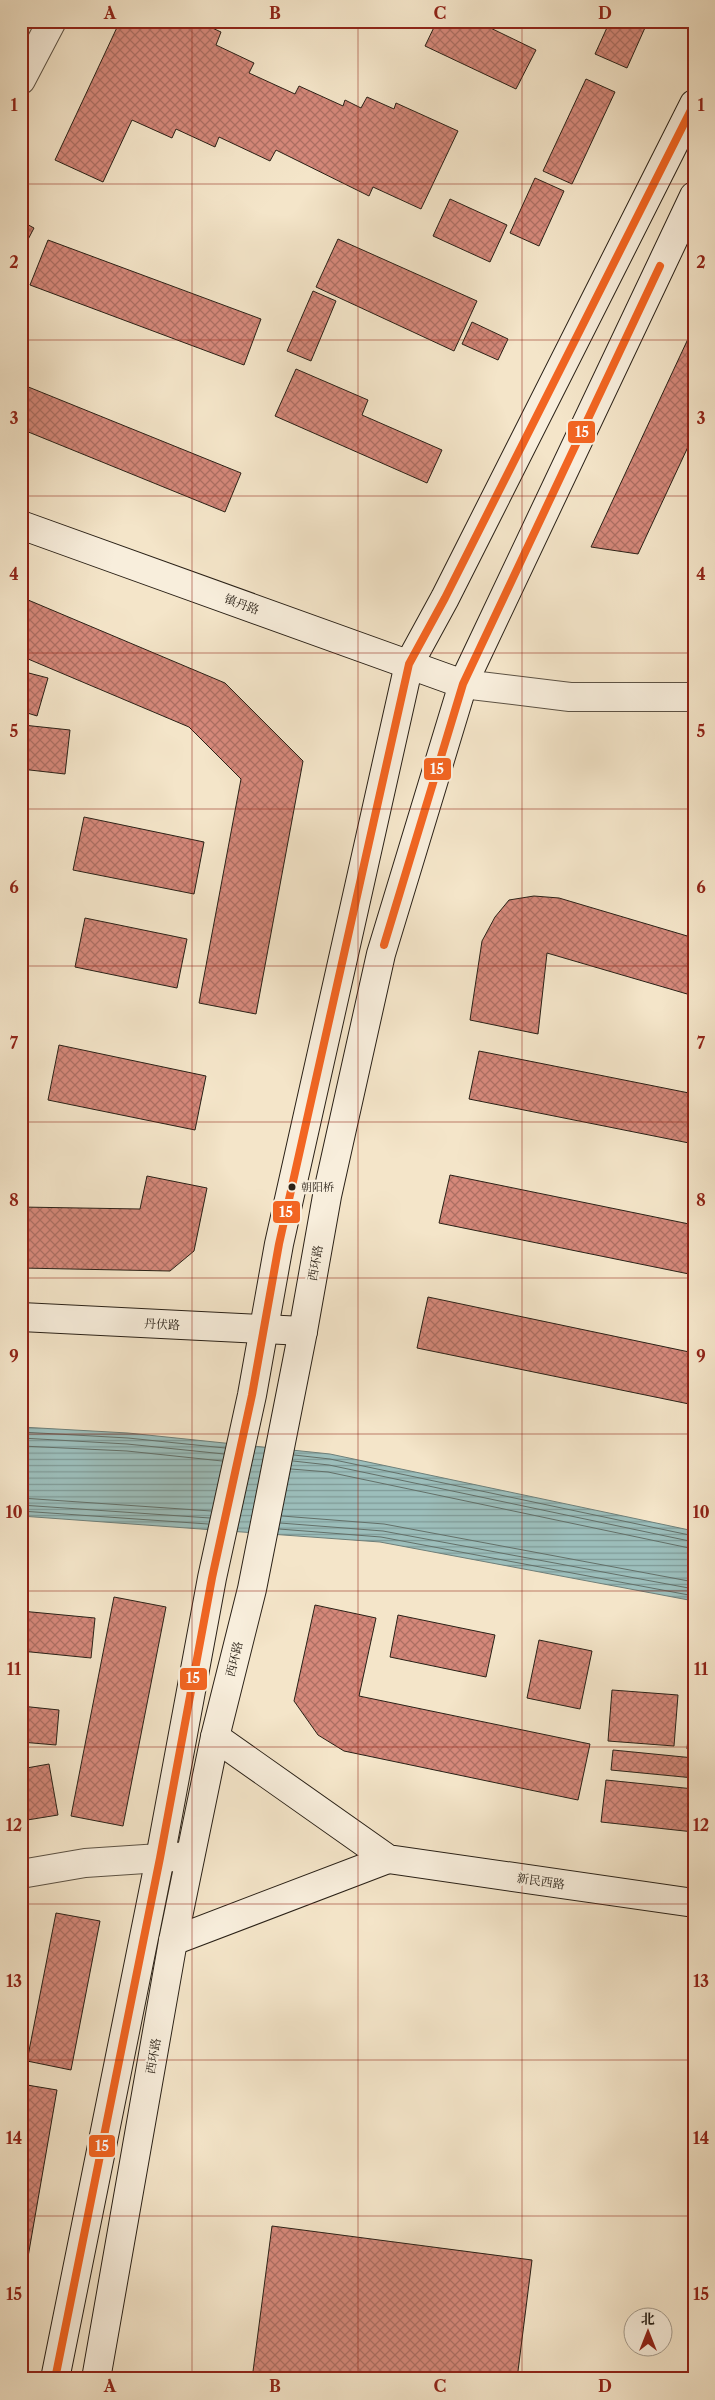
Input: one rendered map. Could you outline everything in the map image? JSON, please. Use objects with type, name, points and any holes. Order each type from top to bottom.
[{"type":"street","points":[[21,80],[52,21]]},
{"type":"street","points":[[55,2379],[160,1858],[212,1578],[245,1426],[279,1244],[408,664],[445,598],[694,104]]},
{"type":"street","name":"西环路","points":[[96,2379],[173,1941],[190,1856],[215,1737],[252,1589],[304,1331],[327,1196],[381,954],[463,684],[694,196]]},
{"type":"street","name":"镇丹路","points":[[21,525],[463,684],[570,697],[694,697]]},
{"type":"street","name":"丹伏路","points":[[21,1317],[304,1331]]},
{"type":"street","name":"新民西路","points":[[215,1737],[388,1858],[694,1903]]},
{"type":"street","points":[[21,1874],[85,1863],[190,1856]]},
{"type":"street","name":"新民西路","points":[[173,1941],[388,1858]]},
{"type":"water","points":[[21,1427],[128,1433],[330,1454],[694,1531],[694,1601],[380,1542],[21,1516]]},
{"type":"building","points":[[120,21],[197,21],[221,32],[216,45],[254,63],[249,73],[295,94],[299,86],[343,106],[345,100],[361,108],[367,97],[394,109],[396,103],[458,131],[421,209],[373,187],[369,196],[276,150],[270,161],[219,137],[215,147],[176,129],[172,138],[132,120],[103,182],[55,160]]},
{"type":"building","points":[[437,21],[476,21],[536,50],[516,89],[425,46]]},
{"type":"building","points":[[610,21],[648,21],[627,68],[595,54]]},
{"type":"building","points":[[586,79],[615,92],[572,184],[543,171]]},
{"type":"building","points":[[535,178],[564,191],[539,246],[510,233]]},
{"type":"building","points":[[450,199],[507,225],[490,262],[433,236]]},
{"type":"building","points":[[21,221],[34,228],[21,253]]},
{"type":"building","points":[[338,239],[477,301],[454,351],[316,287]]},
{"type":"building","points":[[48,240],[261,319],[244,365],[30,285]]},
{"type":"building","points":[[313,291],[336,301],[311,361],[287,351]]},
{"type":"building","points":[[472,322],[508,339],[498,360],[462,344]]},
{"type":"building","points":[[694,326],[694,434],[638,554],[591,547]]},
{"type":"building","points":[[296,369],[368,400],[362,415],[442,450],[427,483],[275,416]]},
{"type":"building","points":[[21,384],[241,473],[225,512],[21,429]]},
{"type":"building","points":[[21,597],[225,683],[303,761],[256,1014],[199,1003],[241,779],[189,727],[21,656]]},
{"type":"building","points":[[21,671],[48,678],[37,716],[21,711]]},
{"type":"building","points":[[23,725],[70,730],[65,774],[21,769]]},
{"type":"building","points":[[21,775],[27,776],[21,840]]},
{"type":"building","points":[[84,817],[204,842],[194,894],[73,870]]},
{"type":"building","points":[[534,896],[559,898],[694,938],[694,996],[547,953],[538,1034],[470,1020],[482,941],[495,917],[509,900]]},
{"type":"building","points":[[85,918],[187,939],[177,988],[75,967]]},
{"type":"building","points":[[59,1045],[206,1076],[195,1130],[48,1100]]},
{"type":"building","points":[[479,1051],[694,1094],[694,1144],[469,1099]]},
{"type":"building","points":[[450,1175],[694,1225],[694,1275],[439,1223]]},
{"type":"building","points":[[147,1176],[207,1188],[194,1251],[170,1271],[21,1268],[21,1207],[140,1209]]},
{"type":"building","points":[[428,1297],[694,1353],[694,1405],[417,1348]]},
{"type":"building","points":[[114,1597],[166,1607],[123,1826],[71,1816]]},
{"type":"building","points":[[315,1605],[376,1618],[359,1696],[590,1744],[578,1800],[344,1751],[318,1735],[294,1701]]},
{"type":"building","points":[[21,1611],[95,1618],[91,1658],[21,1651]]},
{"type":"building","points":[[398,1615],[495,1635],[486,1677],[390,1657]]},
{"type":"building","points":[[539,1640],[592,1651],[580,1709],[527,1698]]},
{"type":"building","points":[[612,1690],[678,1695],[674,1746],[608,1741]]},
{"type":"building","points":[[692,1695],[694,1695],[694,1750],[687,1749]]},
{"type":"building","points":[[21,1706],[59,1710],[56,1745],[21,1742]]},
{"type":"building","points":[[613,1750],[694,1758],[694,1778],[611,1770]]},
{"type":"building","points":[[49,1764],[58,1815],[21,1821],[21,1769]]},
{"type":"building","points":[[606,1780],[694,1789],[694,1832],[601,1822]]},
{"type":"building","points":[[56,1913],[100,1921],[71,2070],[27,2061]]},
{"type":"building","points":[[21,2084],[57,2090],[24,2280],[21,2279]]},
{"type":"building","points":[[272,2226],[532,2260],[517,2379],[252,2379]]},
{"type":"transit line","name":"15","points":[[55,2379],[160,1858],[212,1578],[252,1395],[279,1244],[409,664],[445,598],[694,104]]},
{"type":"transit line","name":"15","points":[[384,945],[463,684],[660,266]]},
{"type":"place","name":"朝阳桥","points":[[292,1187]]}]
